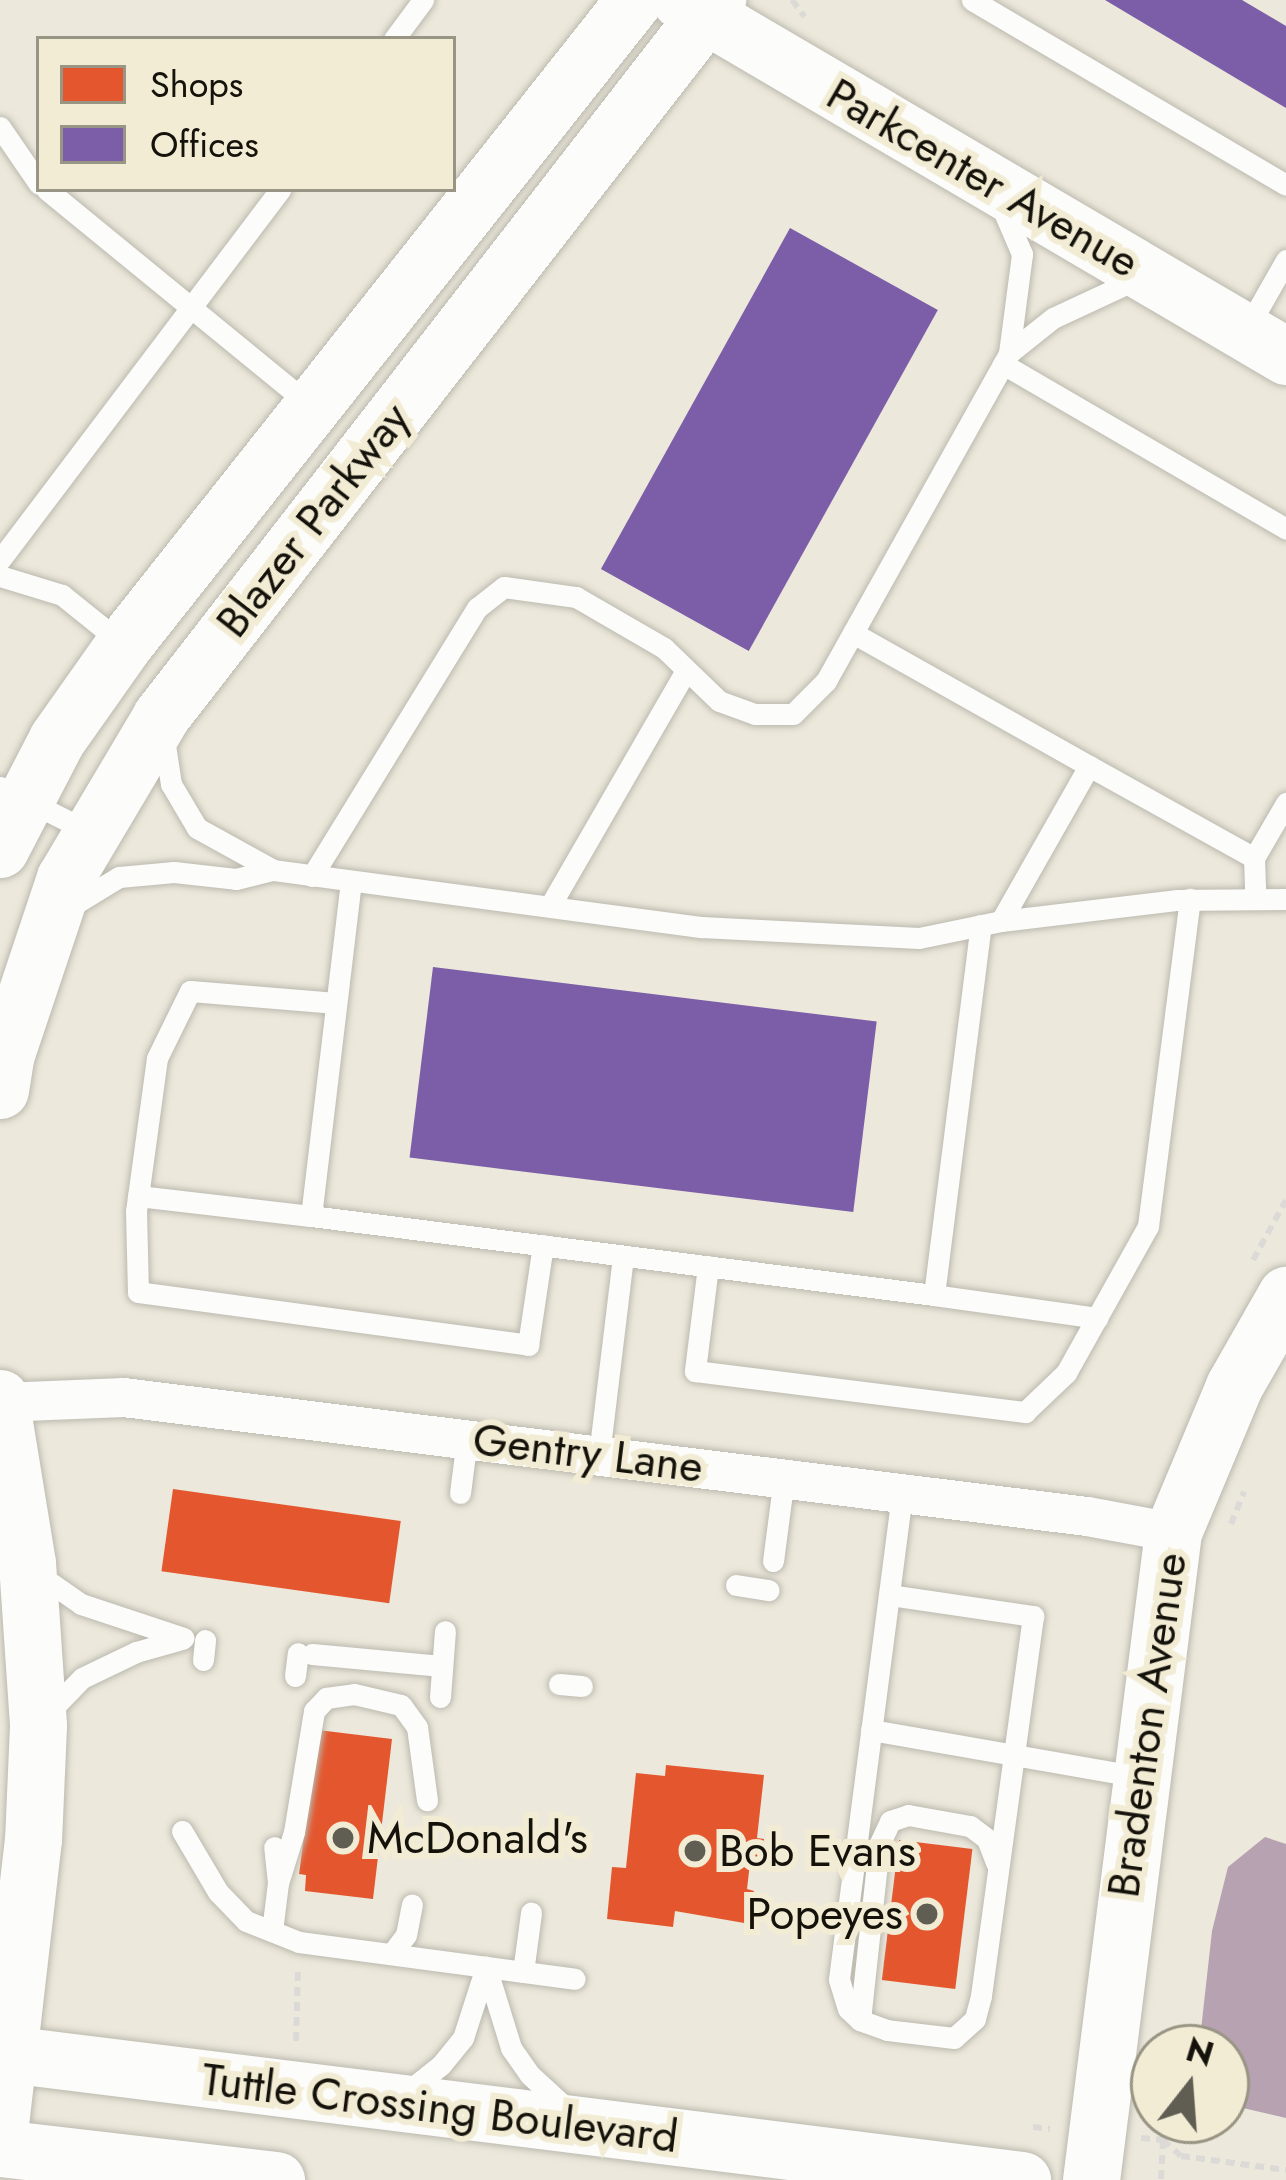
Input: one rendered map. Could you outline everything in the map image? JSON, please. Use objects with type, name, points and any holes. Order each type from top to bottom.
[{"type":"street","name":"Blazer Parkway","points":[[0,849],[12,792],[634,0]]},
{"type":"street","name":"Blazer Parkway","points":[[0,1090],[46,924],[88,832],[161,716],[701,5]]},
{"type":"street","name":"Parkcenter Avenue","points":[[701,5],[1266,344]]},
{"type":"street","name":"Bradenton Avenue","points":[[1091,2180],[1173,1532],[1226,1404],[1279,1322]]},
{"type":"street","name":"Gentry Lane","points":[[0,1401],[123,1397],[902,1492],[1173,1532]]},
{"type":"street","points":[[0,1401],[27,1563],[37,1651],[38,1726],[33,1839],[4,2053],[0,2125]]},
{"type":"street","name":"Tuttle Crossing Boulevard","points":[[4,2053],[1022,2180]]},
{"type":"street","name":"Tuttle Crossing Boulevard","points":[[0,2148],[277,2180]]},
{"type":"lane","points":[[396,36],[423,0]]},
{"type":"lane","points":[[972,0],[1286,184]]},
{"type":"lane","points":[[0,127],[36,178]]},
{"type":"lane","points":[[991,183],[1022,254],[1006,359]]},
{"type":"lane","points":[[50,192],[313,407]]},
{"type":"lane","points":[[0,560],[279,192]]},
{"type":"lane","points":[[1266,344],[1286,260]]},
{"type":"lane","points":[[312,876],[477,608],[504,587],[576,597],[664,649],[719,701],[755,714],[793,714],[826,681],[1006,359],[1053,318],[1147,274]]},
{"type":"lane","points":[[1006,359],[1286,529]]},
{"type":"lane","points":[[0,576],[62,595],[124,644]]},
{"type":"lane","points":[[853,633],[1254,858]]},
{"type":"lane","points":[[550,906],[685,672]]},
{"type":"lane","points":[[161,716],[181,806],[219,845],[273,870],[701,927],[919,938],[991,923],[1190,899],[1286,899]]},
{"type":"lane","points":[[934,1295],[991,923],[1089,766]]},
{"type":"lane","points":[[12,792],[88,832]]},
{"type":"lane","points":[[1255,896],[1254,858],[1286,803]]},
{"type":"lane","points":[[46,924],[118,877],[174,872],[236,879],[273,870]]},
{"type":"lane","points":[[310,1216],[351,881]]},
{"type":"lane","points":[[708,1266],[695,1371],[1025,1412],[1066,1372],[1148,1226],[1190,899]]},
{"type":"lane","points":[[336,1003],[190,991],[157,1058],[138,1196],[138,1292],[528,1345],[543,1245]]},
{"type":"lane","points":[[138,1196],[1097,1318]]},
{"type":"lane","points":[[598,1455],[623,1256]]},
{"type":"lane","points":[[460,1493],[467,1438]]},
{"type":"lane","points":[[773,1561],[784,1478]]},
{"type":"lane","points":[[889,1595],[1033,1616],[975,2018],[955,2038],[887,2030],[860,2020],[848,2009],[839,1979],[902,1492]]},
{"type":"lane","points":[[27,1563],[81,1604],[184,1638],[136,1652],[82,1678],[38,1726]]},
{"type":"lane","points":[[736,1585],[769,1590]]},
{"type":"lane","points":[[440,1697],[445,1630]]},
{"type":"lane","points":[[302,1661],[441,1666]]},
{"type":"lane","points":[[272,1931],[314,1711],[326,1698],[354,1694],[400,1705],[417,1727],[427,1800]]},
{"type":"lane","points":[[871,1730],[1139,1777]]},
{"type":"lane","points":[[860,2020],[879,1845],[890,1821],[908,1816],[970,1826],[988,1839],[998,1869]]},
{"type":"lane","points":[[182,1831],[218,1892],[246,1921],[272,1931],[335,1950],[393,1952],[574,1979]]},
{"type":"lane","points":[[274,1847],[278,1883]]},
{"type":"lane","points":[[393,1952],[406,1935],[412,1905]]},
{"type":"lane","points":[[524,1972],[531,1913]]},
{"type":"lane","points":[[394,2102],[440,2065],[463,2038],[486,1967]]},
{"type":"lane","points":[[486,1967],[512,2048],[530,2075],[585,2126]]},
{"type":"path","points":[[1168,2144],[1181,2156],[1286,2170]]},
{"type":"shaded area","points":[[1265,1837],[1286,1844],[1286,2118],[1250,2110],[1250,2024],[1202,2024],[1212,1931],[1228,1867]]},
{"type":"building: Shops","points":[[173,1489],[401,1521],[389,1603],[161,1571]]},
{"type":"building: Shops","name":"McDonald's","points":[[318,1730],[392,1739],[373,1899],[305,1891],[306,1875],[299,1874]]},
{"type":"building: Shops","name":"Bob Evans","points":[[666,1765],[764,1775],[757,1838],[764,1839],[762,1864],[750,1863],[747,1889],[754,1891],[750,1924],[675,1911],[673,1927],[607,1919],[612,1867],[626,1868],[636,1773],[665,1776]]},
{"type":"building: Shops","name":"Popeyes","points":[[899,1840],[972,1849],[955,1989],[882,1980]]},
{"type":"building: Offices","points":[[1105,0],[1242,0],[1286,26],[1286,108]]},
{"type":"building: Offices","points":[[790,228],[938,310],[749,651],[601,569]]},
{"type":"building: Offices","points":[[433,967],[877,1021],[853,1212],[410,1158]]},
{"type":"place","name":"McDonald's","points":[[343,1838]]},
{"type":"place","name":"Bob Evans","points":[[695,1851]]},
{"type":"place","name":"Popeyes","points":[[927,1914]]}]
